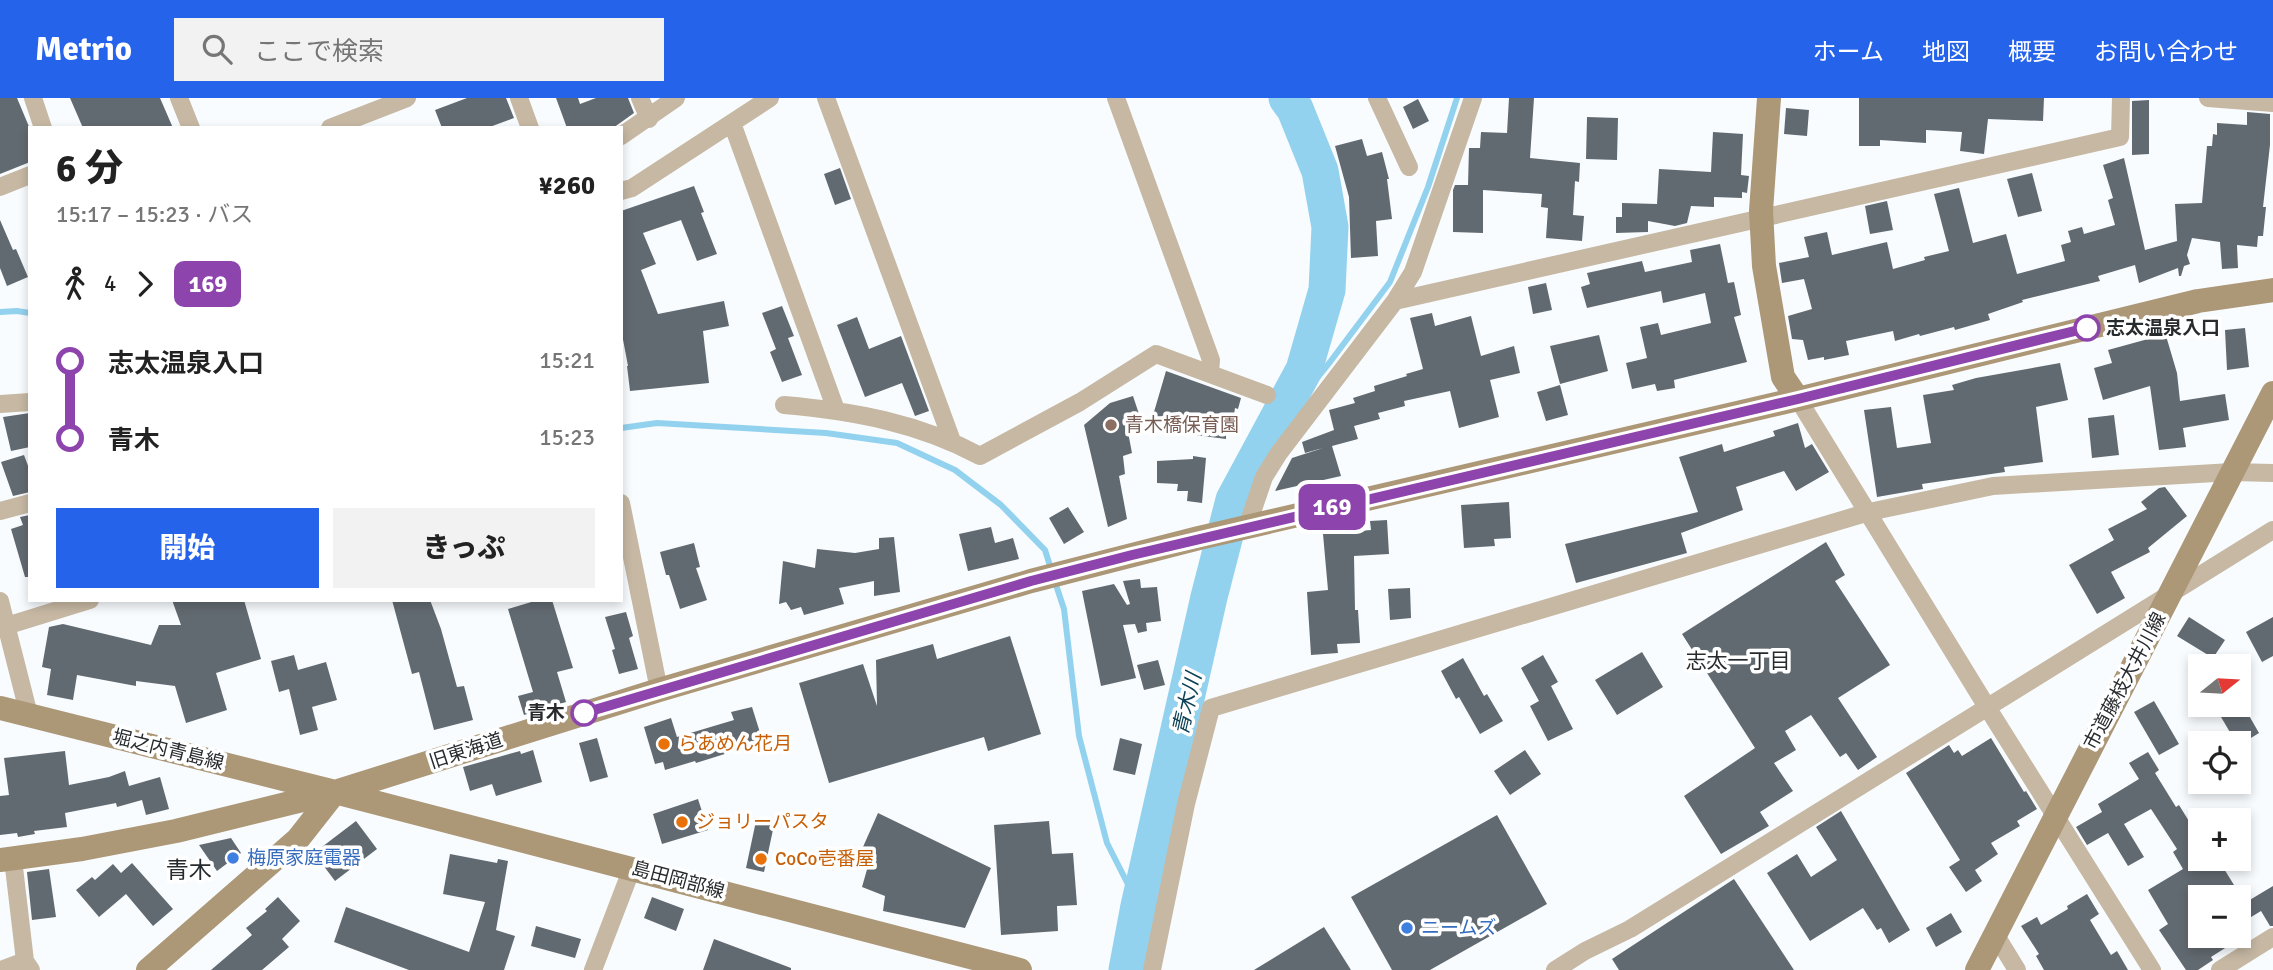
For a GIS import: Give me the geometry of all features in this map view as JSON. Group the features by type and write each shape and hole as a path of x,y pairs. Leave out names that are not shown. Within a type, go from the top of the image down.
{"street":[{"path":"33,98 42,126"},
{"path":"179,98 190,126"},
{"path":"519,98 529,126"},
{"path":"640,98 649,119"},
{"path":"623,135 676,98"},
{"path":"623,190 632,188 770,98"},
{"path":"826,98 952,441"},
{"path":"1116,98 1211,360 1210,373"},
{"path":"1377,98 1409,167"},
{"path":"1247,527 1264,477 1279,453 1395,301 1413,272 1473,98"},
{"path":"1769,98 1762,217 1764,266 1783,377 2152,970"},
{"path":"1395,301 2120,137 2121,98"},
{"path":"2208,98 2273,103"},
{"path":"335,126 398,100"},
{"path":"732,123 836,410"},
{"path":"0,187 28,176"},
{"name":"旧東海道","path":"7,859 82,849 176,831 335,792 659,690 1031,581 1199,538 1798,399 2198,301 2273,290"},
{"path":"784,405 836,410 894,422 952,441 980,456 1080,401 1156,354 1267,395"},
{"name":"市道藤枝大井川線","path":"1977,970 2273,393"},
{"path":"0,404 28,402"},
{"path":"1152,970 1186,804 1211,708 1868,512 1993,486 2232,472 2273,473"},
{"path":"0,511 28,504"},
{"path":"623,513 659,690"},
{"path":"1555,970 1585,951 1630,929 2273,530"},
{"path":"0,601 29,715"},
{"path":"6,626 84,602"},
{"name":"堀之内青島線","path":"0,708 335,792"},
{"path":"148,970 298,839 335,792"},
{"name":"島田岡部線","path":"335,792 1020,970"},
{"path":"1,970 28,965 7,859"},
{"path":"593,970 632,868"},
{"path":"1995,934 2017,970"},
{"path":"2220,970 2273,937"}],"building":[{"path":"0,98 17,98 29,126 28,163 0,174"},
{"path":"70,98 160,98 172,126 82,126"},
{"path":"467,98 506,98 514,118 492,126 441,126 435,110"},
{"path":"556,98 578,98 580,104 596,98 628,98 634,113 616,126 566,126"},
{"path":"1509,98 1534,98 1530,158 1580,163 1579,182 1575,181 1573,215 1584,216 1582,241 1546,238 1548,208 1541,207 1542,194 1483,190 1483,233 1453,232 1453,190 1455,185 1468,185 1469,148 1480,148 1481,132 1507,133"},
{"path":"1859,98 2044,98 2043,121 1988,119 1984,154 1960,151 1962,132 1926,130 1926,143 1880,140 1880,146 1859,146"},
{"path":"1418,99 1429,121 1413,129 1403,107"},
{"path":"2149,100 2149,154 2132,155 2132,101"},
{"path":"1786,108 1809,110 1807,136 1784,134"},
{"path":"2247,112 2270,114 2270,145 2263,207 2266,207 2263,236 2258,236 2257,247 2237,245 2238,268 2222,269 2220,242 2192,238 2187,255 2190,264 2184,266 2181,276 2178,268 2139,283 2135,265 2098,276 2100,281 2022,300 2023,302 1988,314 1990,320 1955,330 1954,327 1895,341 1893,331 1846,341 1849,355 1824,360 1824,357 1808,360 1803,340 1792,339 1788,316 1812,309 1804,279 1782,283 1779,263 1809,257 1804,237 1827,232 1832,255 1887,242 1893,269 1925,260 1924,257 1949,251 1934,194 1959,188 1973,243 2006,234 2017,274 2065,261 2061,245 2071,242 2068,231 2082,227 2084,234 2115,225 2108,200 2113,198 2103,165 2124,158 2145,250 2177,241 2175,204 2202,203 2207,146 2212,146 2213,134 2217,135 2217,123 2247,125"},
{"path":"1587,117 1618,118 1617,160 1586,159"},
{"path":"1713,132 1743,134 1741,175 1749,176 1747,193 1742,192 1742,198 1714,197 1714,207 1691,206 1687,223 1675,226 1648,221 1648,232 1616,233 1616,217 1622,217 1622,203 1657,204 1659,169 1711,172"},
{"path":"1362,139 1367,156 1382,152 1389,179 1392,219 1376,221 1378,256 1351,258 1349,197 1335,146"},
{"path":"840,168 851,199 835,205 824,174"},
{"path":"2032,173 2042,211 2018,217 2007,179"},
{"path":"694,186 717,254 697,261 681,220 643,233 656,264 641,270 658,314 724,301 729,326 703,331 709,383 630,391 623,340 623,210"},
{"path":"1887,201 1893,230 1870,234 1865,206"},
{"path":"0,220 28,277 7,286 0,268"},
{"path":"1720,244 1728,283 1734,282 1741,315 1734,317 1747,362 1674,380 1675,388 1657,391 1655,384 1632,389 1626,363 1647,358 1640,327 1658,323 1661,335 1711,323 1705,293 1663,303 1661,291 1587,308 1581,287 1590,284 1587,273 1642,261 1645,272 1692,262 1690,250"},
{"path":"1546,283 1552,310 1533,314 1528,287"},
{"path":"782,306 794,336 788,338 802,375 782,382 770,352 776,349 762,313"},
{"path":"1432,313 1435,326 1471,316 1481,356 1514,346 1520,373 1490,380 1499,417 1459,428 1450,391 1404,401 1405,406 1378,413 1380,419 1354,426 1358,439 1332,446 1341,476 1275,491 1292,458 1323,448 1305,453 1302,442 1334,430 1329,410 1355,403 1353,398 1375,391 1374,386 1423,369 1410,318"},
{"path":"857,317 869,349 901,336 929,411 915,416 902,383 865,397 837,325"},
{"path":"2245,328 2249,367 2227,370 2225,330"},
{"path":"2164,329 2177,373 2180,401 2225,394 2229,420 2183,428 2186,447 2159,450 2150,386 2103,400 2094,368 2112,363 2108,350 2148,339 2147,334"},
{"path":"1599,335 1608,371 1560,384 1550,346"},
{"path":"2060,363 2068,400 2036,407 2043,462 2004,467 2005,472 1922,484 1923,489 1877,497 1864,410 1891,407 1897,448 1931,443 1923,395 1954,390 1952,385 1976,378"},
{"path":"1166,371 1241,398 1238,409 1235,408 1232,428 1226,426 1226,439 1149,429"},
{"path":"1560,385 1568,415 1546,421 1537,392"},
{"path":"1133,396 1144,429 1127,427 1132,453 1123,456 1125,474 1119,476 1127,519 1108,527 1084,425 1110,403"},
{"path":"28,413 28,447 11,451 3,417"},
{"path":"2114,415 2119,455 2092,458 2088,418"},
{"path":"1798,423 1805,448 1812,444 1829,472 1796,491 1784,471 1736,487 1743,510 1681,533 1687,553 1576,583 1565,544 1698,512 1679,457 1722,444 1724,452 1775,436 1773,431"},
{"path":"24,455 28,466 28,492 13,496 1,462"},
{"path":"1193,456 1206,458 1202,503 1187,501 1188,491 1177,491 1178,484 1157,483 1157,461 1193,459"},
{"path":"2165,487 2187,516 2148,548 2150,552 2111,572 2125,598 2097,614 2069,565 2114,540 2108,529 2147,509 2141,502 2159,488"},
{"path":"1509,502 1511,538 1494,539 1495,546 1464,548 1461,505"},
{"path":"1068,507 1084,532 1064,544 1049,518"},
{"path":"28,515 28,577 25,577 11,529 23,525 20,517"},
{"path":"1387,520 1389,554 1354,556 1355,610 1358,610 1360,643 1337,644 1338,653 1311,655 1307,592 1328,590 1323,534 1371,530 1370,521"},
{"path":"991,527 995,543 1013,538 1019,559 968,571 959,534"},
{"path":"894,537 900,592 874,596 874,581 839,588 844,604 804,615 801,607 791,610 786,602 779,604 783,561 815,568 817,549 855,553 879,549 879,538"},
{"path":"1826,542 1845,575 1835,581 1890,665 1838,698 1877,757 1858,770 1846,753 1840,757 1811,715 1785,731 1796,750 1774,763 1793,791 1760,812 1769,826 1721,854 1684,796 1755,748 1682,634"},
{"path":"694,543 700,567 696,568 707,600 680,609 660,552"},
{"path":"1140,579 1141,588 1157,587 1161,621 1146,623 1147,631 1138,633 1135,624 1123,625 1136,678 1101,686 1082,591 1114,584 1127,605 1130,604 1123,581"},
{"path":"1410,588 1411,618 1390,620 1388,589"},
{"path":"173,602 245,602 261,659 216,673 227,710 186,723 175,686 136,681 136,686 77,675 73,700 47,695 51,669 42,667 49,627 63,624 151,645 159,625 181,625"},
{"path":"393,602 431,602 457,687 464,686 473,720 434,730 419,672 412,674"},
{"path":"531,602 553,602 573,668 557,672 566,702 524,715 518,696 533,692 508,609"},
{"path":"626,612 633,636 629,638 638,669 619,674 605,617"},
{"path":"2189,617 2225,640 2216,654 2206,654 2177,636"},
{"path":"2273,617 2273,656 2262,662 2246,632"},
{"path":"1010,636 1041,734 988,751 984,737 829,783 799,683 863,664 877,706 876,660 933,644 937,659"},
{"path":"1642,652 1663,687 1617,715 1595,680"},
{"path":"294,655 298,670 326,662 337,700 312,707 318,730 300,735 289,689 279,692 271,661"},
{"path":"1543,655 1558,682 1551,686 1573,729 1548,741 1530,706 1539,701 1521,668"},
{"path":"1463,658 1484,696 1487,694 1503,721 1480,734 1441,671"},
{"path":"1158,660 1165,685 1144,690 1137,665"},
{"path":"2154,701 2179,744 2159,755 2134,712"},
{"path":"752,707 762,739 696,763 695,761 665,770 663,762 655,764 644,727 671,718 677,737 734,720 731,712"},
{"path":"2250,717 2259,733 2251,738 2251,731 2229,731 2222,718"},
{"path":"597,738 608,777 590,782 579,743"},
{"path":"1120,738 1142,744 1135,775 1113,770"},
{"path":"1991,738 2037,809 2017,821 2020,826 1991,843 1998,854 1975,870 1982,881 1966,892 1949,867 1960,860 1906,773 1949,745 1954,753 1958,750 1962,756"},
{"path":"533,750 542,782 496,796 492,784 470,791 463,767"},
{"path":"1525,750 1541,774 1510,795 1494,771"},
{"path":"65,751 69,785 125,771 129,786 160,777 169,809 146,815 142,800 117,807 116,803 65,813 67,827 34,831 35,834 18,837 17,833 0,835 0,796 9,795 4,758"},
{"path":"2148,752 2159,770 2155,773 2176,807 2179,805 2188,820 2188,871 2225,871 2234,885 2188,885 2188,948 2225,948 2198,970 2186,970 2159,930 2168,924 2148,890 2183,869 2173,852 2177,849 2151,809 2124,824 2144,857 2128,866 2108,833 2087,845 2076,827 2102,812 2098,804 2139,779 2129,763"},
{"path":"698,799 708,830 662,844 653,814"},
{"path":"1841,811 1910,930 1889,943 1881,928 1877,930 1863,908 1810,941 1767,873 1797,854 1811,877 1837,860 1816,827"},
{"path":"878,813 991,868 965,928 883,911 885,896 862,887 868,866 859,856"},
{"path":"1497,815 1547,904 1430,970 1392,970 1351,897"},
{"path":"356,821 377,849 335,881 314,853"},
{"path":"756,821 774,825 764,872 746,868"},
{"path":"1049,821 1052,854 1073,853 1077,905 1057,906 1058,931 1001,935 994,825"},
{"path":"231,838 241,853 217,871 199,845"},
{"path":"450,854 497,863 498,859 508,861 496,930 515,936 504,970 409,970 334,942 346,907 469,952 485,902 443,894"},
{"path":"132,863 173,909 153,926 126,894 99,917 76,890 92,877 95,880 113,864 121,873"},
{"path":"49,869 56,917 32,920 27,872"},
{"path":"1734,879 1794,970 1619,970 1612,959"},
{"path":"2273,886 2273,926 2270,926 2261,911 2251,917 2251,899"},
{"path":"2087,894 2099,914 2090,920 2111,955 2117,951 2128,970 2044,970 2036,956 2039,954 2021,926 2037,917 2041,925"},
{"path":"278,897 300,921 282,939 289,947 262,970 211,970 252,935 246,928 267,911 265,909"},
{"path":"652,897 684,909 676,931 644,918"},
{"path":"1951,913 1962,932 1936,947 1926,928"},
{"path":"536,926 581,939 575,958 531,946"},
{"path":"1324,927 1351,970 1254,970"},
{"path":"714,939 791,968 791,970 703,970"}],"waterway":[{"name":"青木川","path":"1127,970 1209,597 1234,500 1304,370 1327,290 1330,227 1320,171 1295,109 1287,98"},
{"path":"1263,445 1390,282 1428,187 1457,98"},
{"path":"0,312 28,313"},
{"path":"623,428 657,423 826,433 897,443 955,470 1001,505 1045,550 1051,569"},
{"path":"1055,582 1064,609 1079,736 1107,843 1139,906"}],"bus line":[{"name":"169","path":"584,713 1031,581 1132,555 1798,399 2087,328"}],"place":[{"name":"志太温泉入口","path":"2087,328"},
{"name":"青木橋保育園","path":"1111,425"},
{"name":"青木","path":"584,713"},
{"name":"らあめん花月","path":"664,744"},
{"name":"ジョリーパスタ","path":"682,822"},
{"name":"梅原家庭電器","path":"233,858"},
{"name":"CoCo壱番屋","path":"761,859"},
{"name":"ニームズ","path":"1407,928"}],"district":[{"name":"志太一丁目","path":"1738,661"},
{"name":"青木","path":"189,870"}]}
